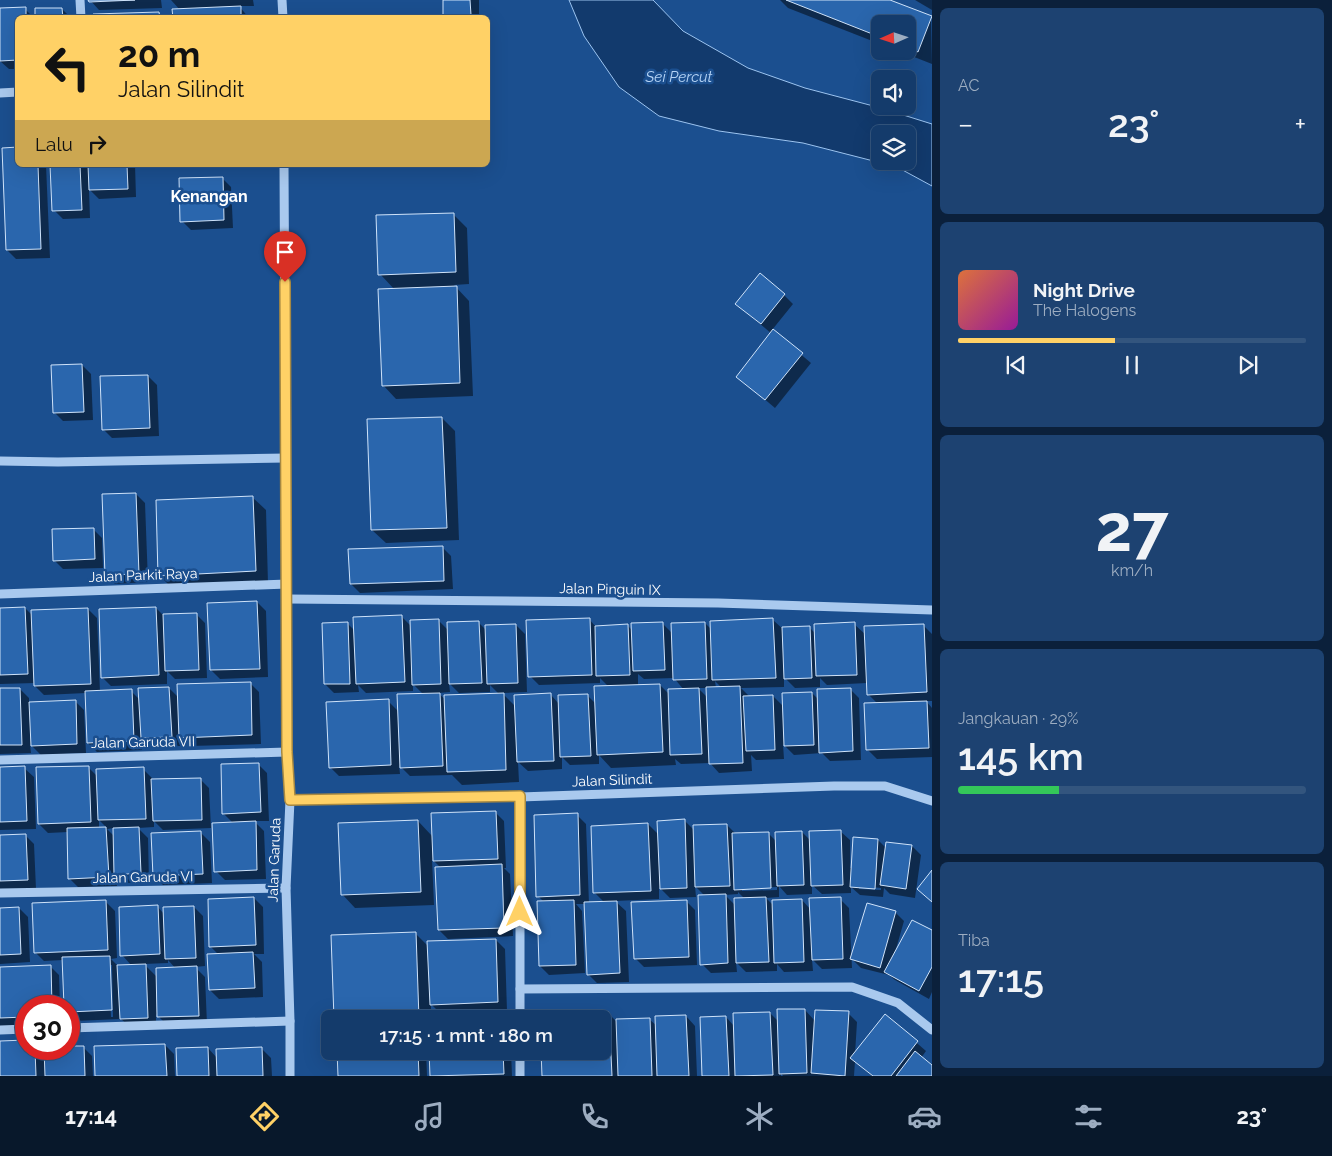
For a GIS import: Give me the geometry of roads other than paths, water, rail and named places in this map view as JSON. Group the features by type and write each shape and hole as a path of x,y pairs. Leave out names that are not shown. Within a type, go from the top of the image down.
{"street":[{"path":"80,0 81,15"},
{"path":"282,0 282,15"},
{"path":"0,93 15,92"},
{"name":"Jalan Garuda","path":"284,167 288,599 287,752 290,800 286,888 290,1076"},
{"path":"0,461 58,462 286,458"},
{"name":"Jalan Parkit Raya","path":"0,594 287,584"},
{"name":"Jalan Pinguin IX","path":"288,599 718,604 932,610"},
{"name":"Jalan Garuda VII","path":"0,760 287,752"},
{"name":"Jalan Silindit","path":"290,800 885,786 932,801"},
{"path":"520,796 520,1010"},
{"name":"Jalan Garuda VI","path":"0,893 286,888"},
{"path":"520,989 852,987 898,1003 932,1030"},
{"path":"80,1028 290,1021"},
{"path":"0,1030 15,1029"},
{"path":"520,1060 520,1076"}],"water":[{"name":"Sei Percut","path":"569,0 653,0 683,31 748,68 805,88 871,105 871,115 903,115 932,124 932,186 903,170 916,170 916,125 871,125 871,160 803,143 719,131 659,116 619,87 584,36"}],"district":[{"name":"Kenangan","path":"209,196"}]}
